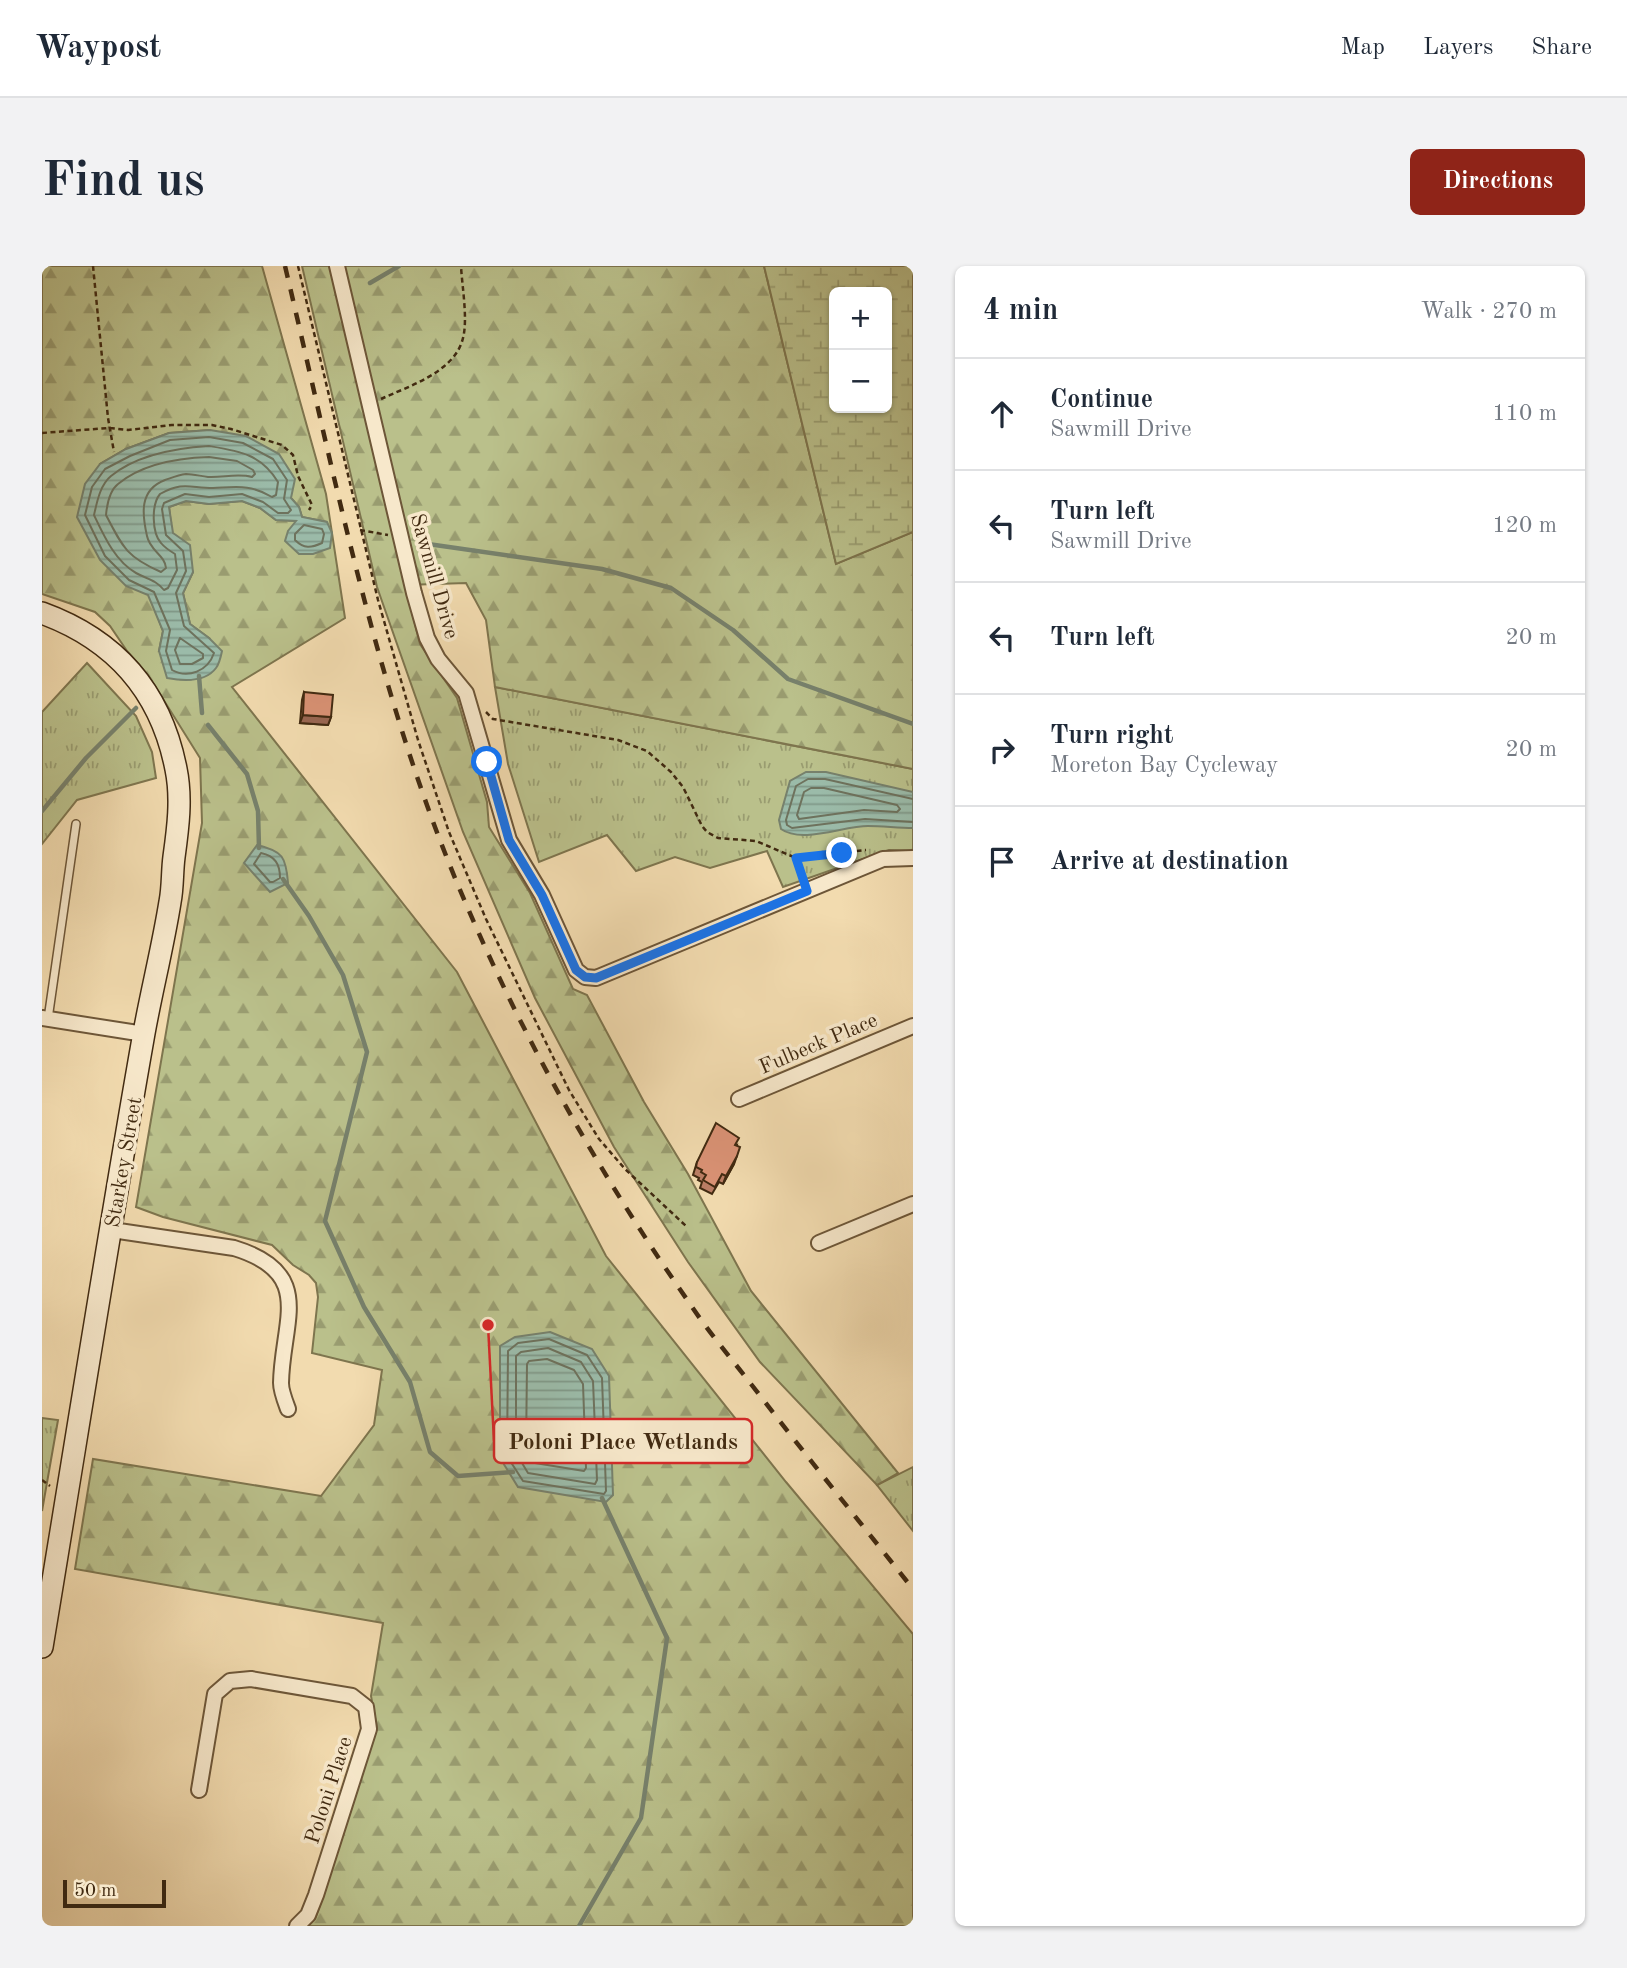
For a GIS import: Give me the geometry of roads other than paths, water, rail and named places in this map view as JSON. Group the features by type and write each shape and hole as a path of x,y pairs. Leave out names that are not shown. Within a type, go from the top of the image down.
{"street":[{"name":"Sawmill Drive","path":"337,266 427,638 438,659 466,693 509,840 542,895 576,970 585,977 596,978 883,859 913,858"},
{"name":"Starkey Street","path":"42,613 95,639 125,664 140,683 164,723 177,770 180,798 170,901 144,1034 42,1647"},
{"path":"45,1019 144,1034"},
{"name":"Fulbeck Place","path":"739,1099 913,1026"},
{"path":"819,1243 913,1204"},
{"path":"112,1230 234,1248 254,1254 274,1266 287,1286 290,1312 281,1385 288,1409"},
{"name":"Poloni Place","path":"200,1790 215,1694 230,1681 251,1679 352,1696 366,1707 369,1729 316,1895 308,1915 297,1926"}],"lane":[{"path":"45,1019 76,824"}],"water":[{"path":"210,430 246,436 279,454 295,479 291,498 299,507 302,517 327,522 332,533 330,548 313,554 299,554 285,541 288,531 296,521 276,520 260,508 242,501 209,504 186,501 169,507 173,533 190,545 193,572 183,593 190,624 222,651 217,666 206,676 193,680 173,679 167,678 159,651 163,631 148,595 126,586 100,560 77,517 85,484 100,464 126,449 169,433"},
{"path":"806,772 826,772 913,792 913,828 868,826 811,835 790,833 781,829 779,820 790,781"},
{"path":"257,845 282,856 288,883 270,892 244,863"},
{"path":"550,1332 592,1349 609,1376 613,1495 606,1502 518,1487 500,1458 500,1346 515,1337"}],"waterway":[{"path":"370,283 399,266"},
{"path":"428,544 602,569 671,588 733,630 788,679 913,724"},
{"path":"199,676 202,713"},
{"path":"42,811 86,758 136,708"},
{"path":"208,725 247,774 258,811 259,848"},
{"path":"283,879 309,916 343,975 367,1052 325,1221 364,1307 410,1382 430,1452 458,1476 513,1472"},
{"path":"579,1926 641,1818 667,1638 602,1498"}],"railway":[{"path":"285,266 341,509 384,670 435,827 489,956 567,1108 656,1254 711,1333 913,1589"}],"place":[{"name":"Poloni Place Wetlands","path":"488,1325"}]}
